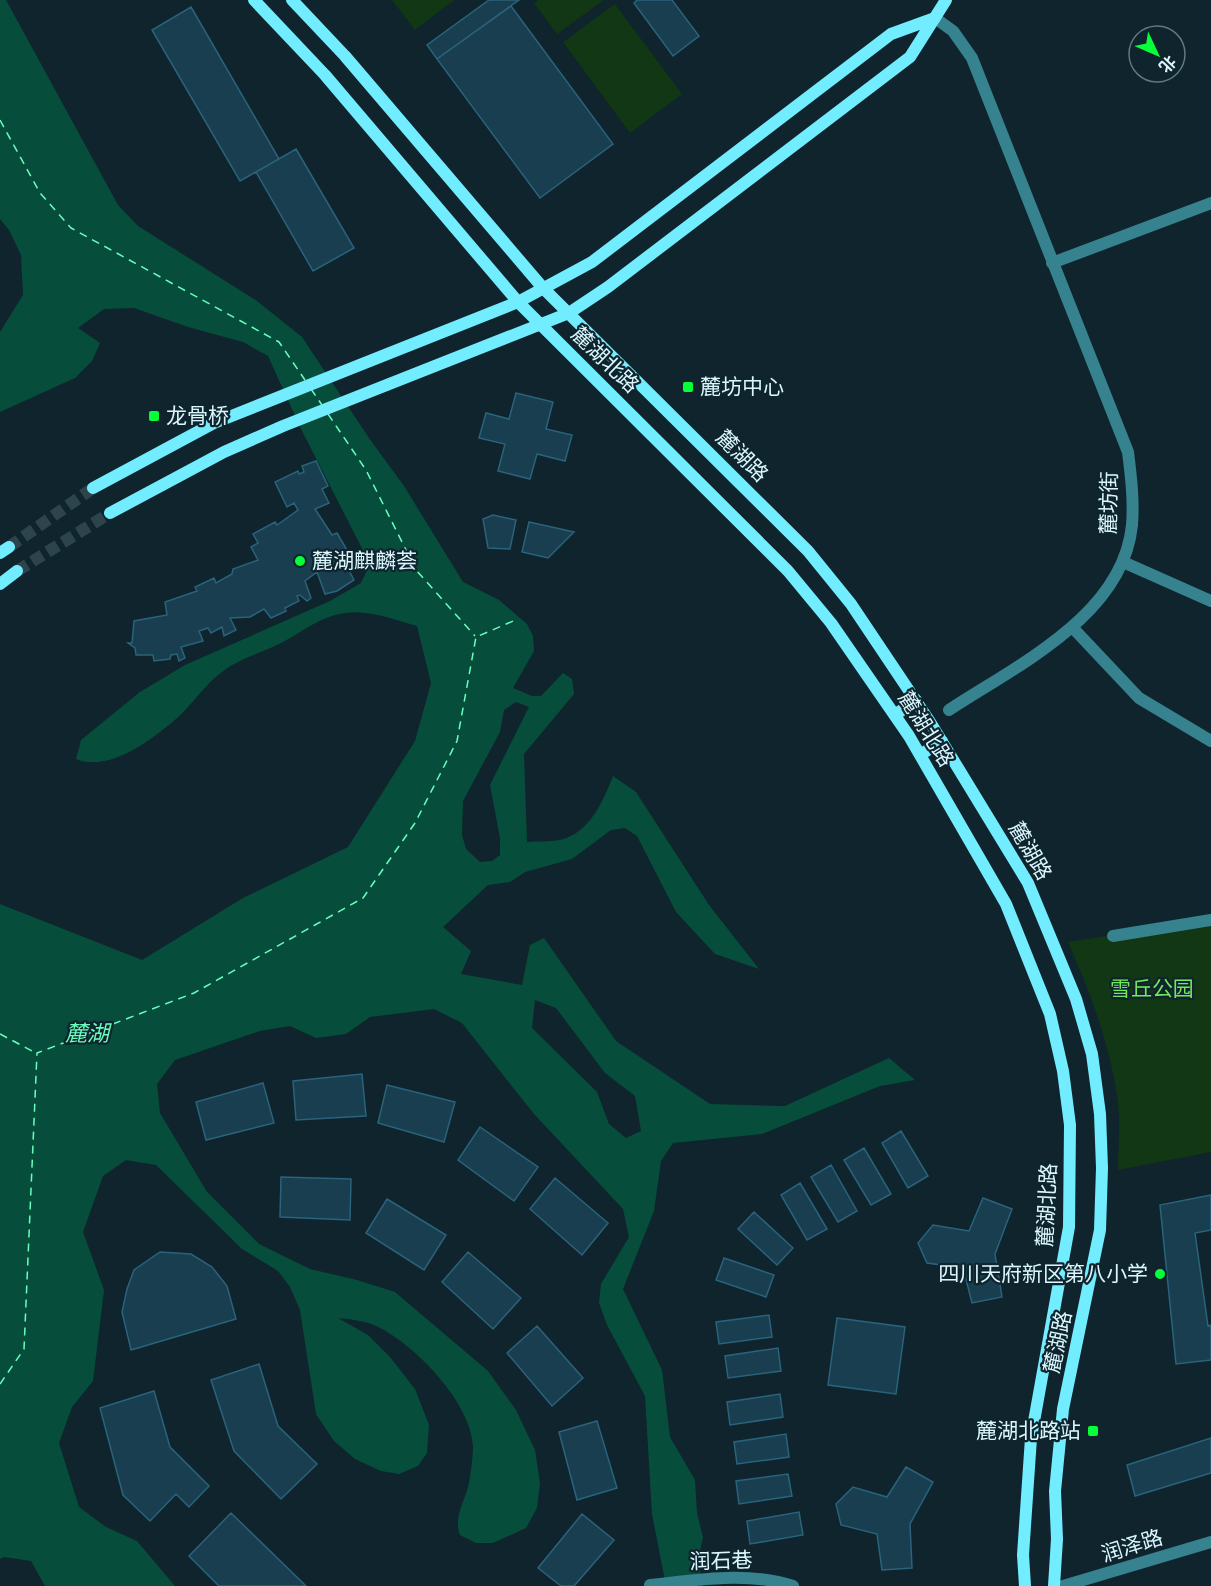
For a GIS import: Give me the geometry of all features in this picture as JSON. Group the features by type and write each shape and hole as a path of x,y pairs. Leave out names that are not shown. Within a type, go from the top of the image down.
{"street":[{"name":"麓湖北路","path":"254,0 325,75 518,302 788,571 831,623 895,715 1006,904 1050,1014 1063,1071 1070,1125 1069,1227 1031,1438 1023,1555 1025,1586"},
{"name":"麓湖路","path":"292,0 345,56 543,288 808,551 851,604 916,700 1028,883 1076,999 1092,1054 1100,1114 1102,1168 1100,1230 1064,1409 1055,1491 1057,1539 1054,1586"},
{"path":"110,513 224,452 283,426 359,394 541,326 569,313 608,287 910,57 946,0"},
{"path":"93,488 214,423 348,367 518,302 592,262 891,34 935,18"},
{"name":"麓坊街","path":"935,18 953,31 972,58 1128,452 1133,493 1132,527 1123,562 1112,586 1096,605 1072,627 949,710"},
{"path":"1052,263 1211,203"},
{"path":"1123,562 1211,601"},
{"path":"0,584 17,571"},
{"path":"1072,627 1139,698 1211,741"},
{"path":"895,715 916,700"},
{"path":"920,755 942,741"},
{"path":"1113,936 1211,920"},
{"name":"润泽路","path":"1064,1586 1211,1542"},
{"name":"润石巷","path":"650,1585 742,1578 774,1579 794,1586"}],"green space":[{"path":"392,0 454,0 415,30"},
{"path":"538,0 604,0 557,34 534,3"},
{"path":"615,4 682,94 630,133 563,42"},
{"name":"雪丘公园","path":"1211,920 1211,1152 1118,1170 1119,1114 1114,1076 1098,1017 1068,942"}],"water":[{"name":"麓湖","path":"0,0 6,0 118,205 138,226 257,301 302,337 404,486 463,582 499,600 527,624 533,636 534,651 513,688 532,696 541,696 563,673 572,679 574,694 524,754 527,842 560,840 580,831 600,805 613,776 636,792 709,905 759,969 715,954 676,912 637,836 625,828 611,830 572,859 525,872 510,882 488,885 443,927 471,951 461,974 522,985 530,945 544,938 616,1041 710,1104 785,1106 889,1058 915,1080 880,1086 762,1134 673,1143 661,1161 654,1211 623,1289 662,1370 670,1437 695,1480 697,1513 703,1537 698,1560 703,1586 666,1586 652,1514 645,1396 607,1325 599,1303 601,1284 629,1237 623,1209 534,1114 462,1023 434,1009 370,1017 346,1034 316,1038 290,1026 260,1031 175,1060 157,1084 160,1113 207,1192 259,1244 310,1269 395,1292 488,1371 516,1410 535,1450 540,1483 537,1508 526,1528 493,1543 476,1543 460,1535 459,1515 469,1483 473,1446 470,1429 462,1411 437,1375 406,1345 374,1325 338,1318 368,1335 390,1357 415,1389 429,1425 427,1453 418,1466 399,1474 381,1471 355,1459 334,1441 316,1414 300,1310 290,1287 278,1271 242,1249 156,1165 126,1160 103,1176 83,1232 104,1290 93,1381 72,1407 59,1443 79,1507 106,1527 137,1541 175,1586 45,1586 31,1561 4,1557 0,1559 0,904 142,960 243,898 348,847 415,741 431,683 417,626 363,612 337,615 229,667 210,682 177,718 130,752 102,761 89,762 76,759 81,740 140,692 185,665 330,601 361,583 370,564 302,431 268,356 243,342 188,327 134,308 104,309 78,328 100,343 92,361 75,378 0,412 0,332 23,295 21,255 9,230 0,219","holes":["516,702 529,707 490,785 500,838 500,855 492,861 480,862 466,849 462,835 463,801 500,732 504,710","535,1000 556,1008 605,1073 635,1096 641,1131 626,1138 609,1124 597,1092 532,1028"]}],"building":[{"path":"489,0 519,0 437,59 427,45"},
{"path":"637,0 672,0 699,36 673,56 634,3"},
{"path":"511,6 613,144 540,198 437,59"},
{"path":"191,7 279,159 240,181 152,30"},
{"path":"296,149 354,248 313,271 256,172"},
{"path":"516,393 553,402 546,429 572,435 565,461 537,454 530,479 498,471 505,444 479,438 486,413 509,419"},
{"name":"麓湖麒麟荟","path":"316,461 328,486 322,489 329,503 315,509 332,535 337,533 351,557 345,563 354,580 337,591 325,594 317,572 305,581 311,598 307,601 300,595 297,596 299,601 285,608 286,611 271,618 264,609 250,617 230,618 236,630 224,636 222,627 211,633 208,628 199,631 203,641 181,647 185,658 179,661 177,654 171,655 170,659 154,661 153,655 136,655 135,648 128,643 132,643 134,621 167,615 165,602 197,591 195,587 214,578 216,583 232,574 233,569 258,560 251,547 258,543 253,534 275,522 277,525 298,510 294,503 287,507 275,482 298,471 299,474 304,472 302,466"},
{"path":"493,515 516,520 510,549 488,548 483,519"},
{"path":"529,522 574,532 548,558 522,552"},
{"path":"362,1074 366,1116 296,1120 293,1081"},
{"path":"263,1083 274,1123 206,1140 196,1102"},
{"path":"387,1085 455,1102 444,1142 378,1123"},
{"path":"480,1127 538,1167 514,1201 458,1160"},
{"path":"901,1131 928,1176 908,1188 882,1143"},
{"path":"864,1148 891,1194 871,1205 844,1160"},
{"path":"831,1165 857,1211 838,1222 811,1177"},
{"path":"281,1177 351,1179 350,1220 280,1217"},
{"path":"555,1178 608,1223 582,1255 530,1209"},
{"path":"800,1183 827,1229 807,1240 781,1195"},
{"path":"1211,1195 1211,1230 1195,1233 1208,1326 1211,1325 1211,1360 1176,1364 1160,1205"},
{"path":"983,1198 1012,1209 995,1254 1002,1297 972,1303 963,1268 927,1263 918,1243 933,1225 969,1231"},
{"path":"387,1199 446,1235 424,1270 366,1233"},
{"path":"754,1212 793,1248 777,1265 738,1229"},
{"path":"160,1252 191,1254 212,1267 227,1286 236,1319 131,1350 122,1312 127,1289 134,1270"},
{"path":"468,1252 521,1298 493,1329 442,1282"},
{"path":"724,1258 774,1275 766,1297 716,1280"},
{"path":"769,1315 772,1337 719,1344 716,1322"},
{"path":"837,1318 905,1327 896,1394 828,1385"},
{"path":"537,1326 583,1378 552,1406 507,1353"},
{"path":"778,1348 781,1371 728,1378 725,1356"},
{"path":"259,1364 278,1426 317,1464 281,1499 234,1451 211,1380"},
{"path":"154,1391 170,1447 209,1486 189,1507 176,1494 150,1521 123,1495 100,1408"},
{"path":"780,1394 783,1417 730,1425 727,1402"},
{"path":"597,1421 617,1488 577,1500 559,1432"},
{"path":"786,1434 789,1457 737,1464 734,1442"},
{"path":"1211,1438 1211,1473 1135,1496 1127,1465"},
{"path":"906,1467 933,1482 910,1524 912,1568 882,1570 877,1534 841,1525 836,1504 853,1487 887,1497"},
{"path":"788,1474 792,1496 739,1504 736,1481"},
{"path":"799,1512 803,1535 750,1544 747,1521"},
{"path":"231,1513 306,1586 219,1586 189,1556"},
{"path":"582,1514 614,1540 574,1586 561,1586 538,1568"}],"ferry route":[{"path":"0,120 40,193 71,228 279,342 305,380"},
{"path":"311,389 322,405"},
{"path":"328,414 366,470 416,570 475,636"},
{"path":"0,1384 24,1349 37,1053 194,993 363,898 415,823 457,741 476,637 518,619"},
{"path":"0,1034 36,1053"}],"tunnel":[{"path":"9,547 93,488"},
{"path":"17,571 110,513"}],"place":[{"name":"麓坊中心","path":"688,387"},
{"name":"龙骨桥","path":"154,416"},
{"name":"麓湖麒麟荟","path":"300,561"},
{"name":"四川天府新区第八小学","path":"1160,1274"},
{"name":"麓湖北路站","path":"1093,1431"}]}
